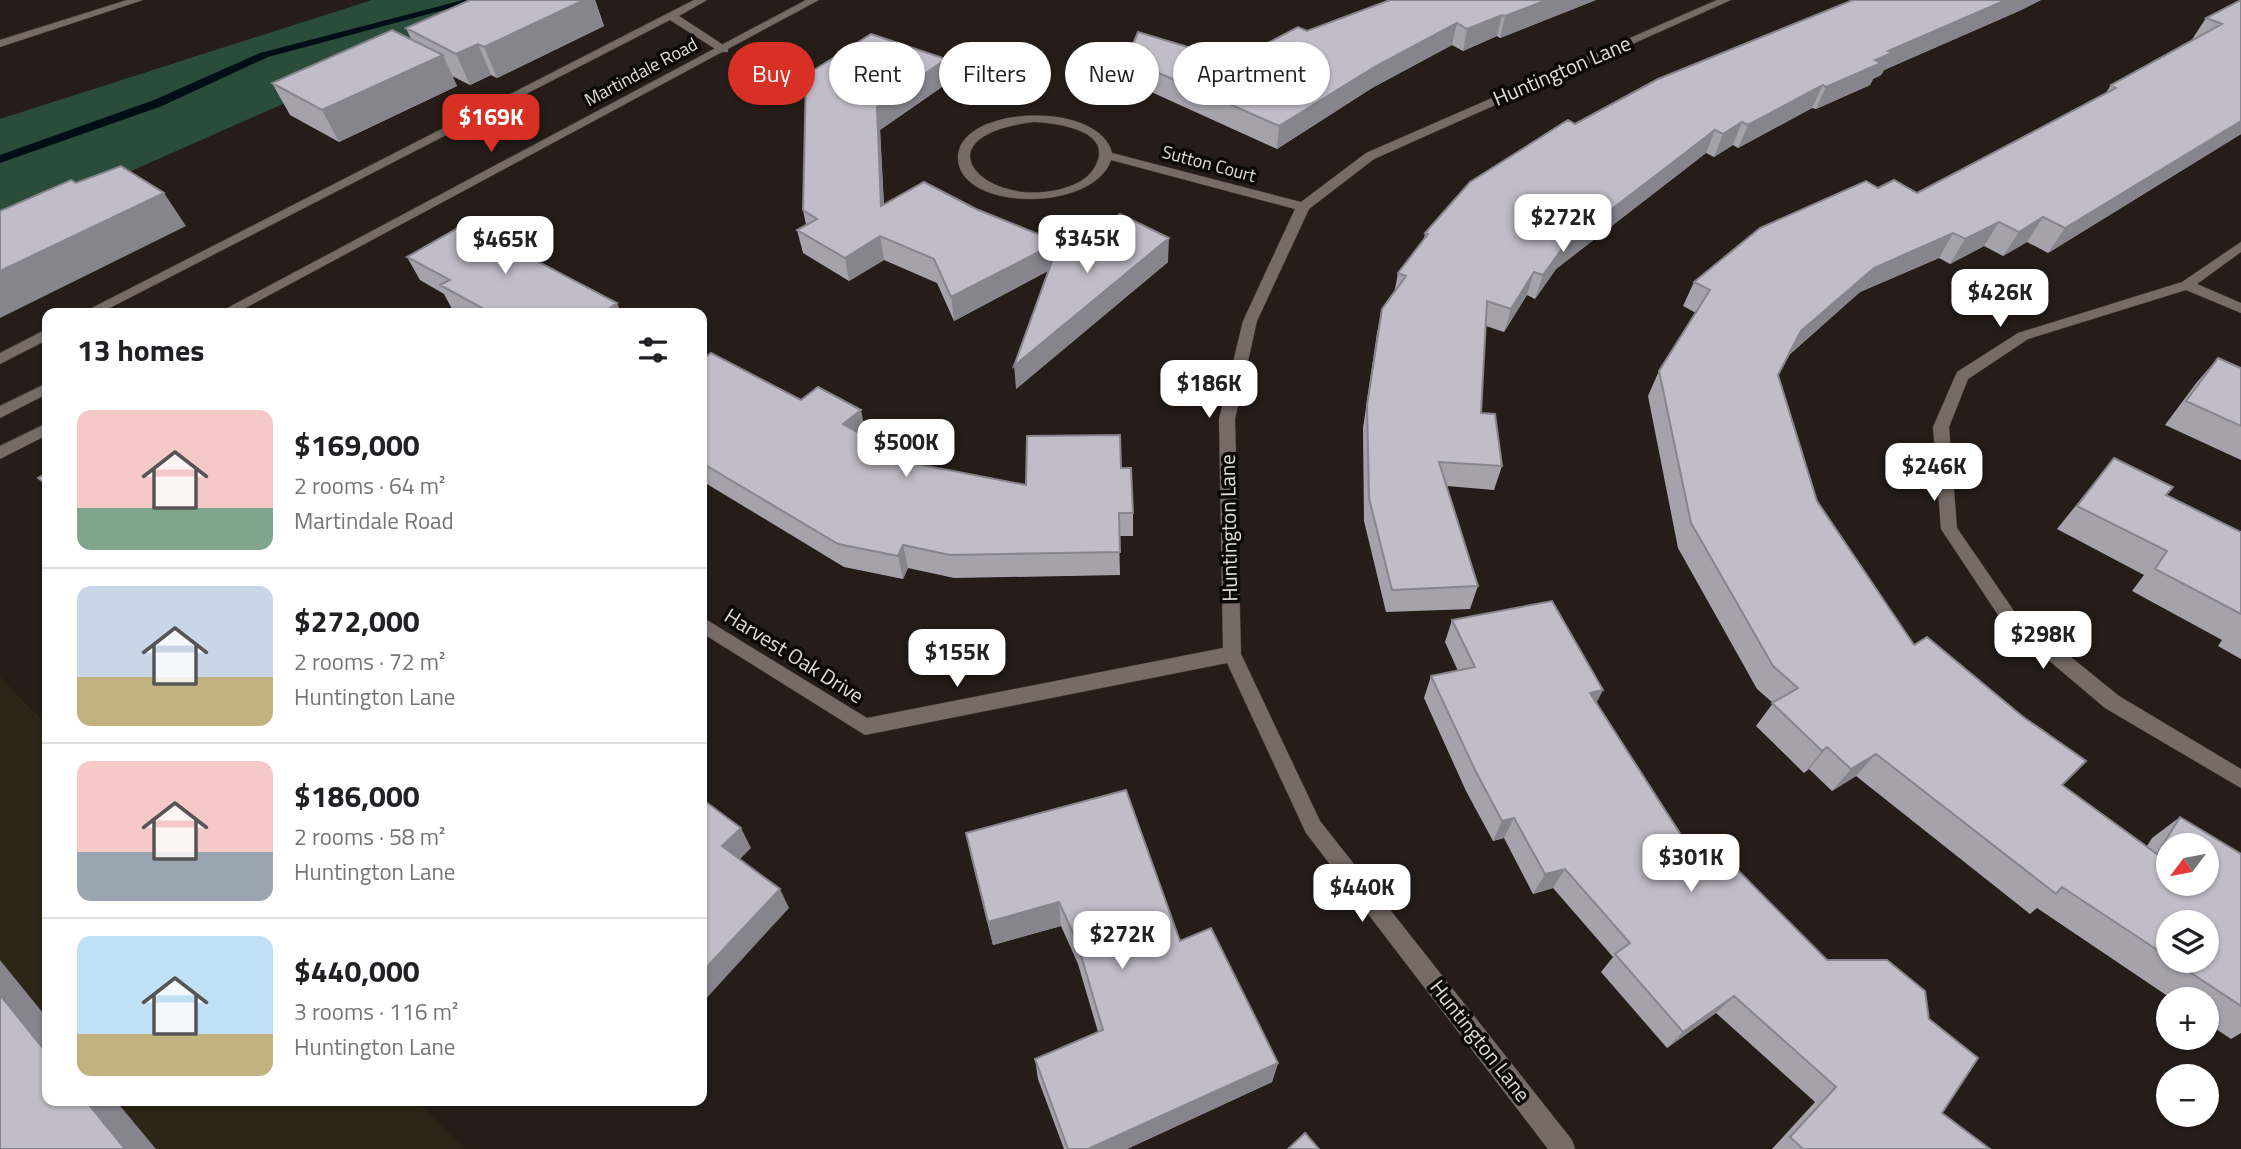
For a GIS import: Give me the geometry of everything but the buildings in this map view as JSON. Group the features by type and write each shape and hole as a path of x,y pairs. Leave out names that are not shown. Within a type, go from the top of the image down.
{"street":[{"path":"0,44 138,0"},
{"path":"99,308 702,0"},
{"name":"Martindale Road","path":"234,308 814,0"},
{"name":"Huntington Lane","path":"1563,1149 1313,827 1231,654 1227,419 1250,321 1303,207 1370,156 1726,0"},
{"path":"671,16 724,50"},
{"path":"1034,118 1056,119 1091,132 1102,142 1106,155 1102,168 1090,180 1071,190 1048,195 1023,196 999,192 980,183 967,172 963,159 967,146 977,135 992,126 1034,118"},
{"name":"Sutton Court","path":"1106,155 1303,207"},
{"path":"2241,246 2187,285 2023,336 1962,376 1941,427 1949,529 2008,617 2112,702 2241,779"},
{"path":"2187,285 2241,308"},
{"path":"0,359 42,337"},
{"path":"0,413 42,391"},
{"path":"0,453 42,431"},
{"name":"Harvest Oak Drive","path":"707,627 865,727 1231,654"}],"shaded area":[{"path":"0,677 42,720 42,1106 422,1106 465,1149 0,1149"}],"green space":[{"path":"372,0 518,0 0,229 0,119"}],"waterway":[{"path":"0,159 158,103 264,55 476,0"}]}
